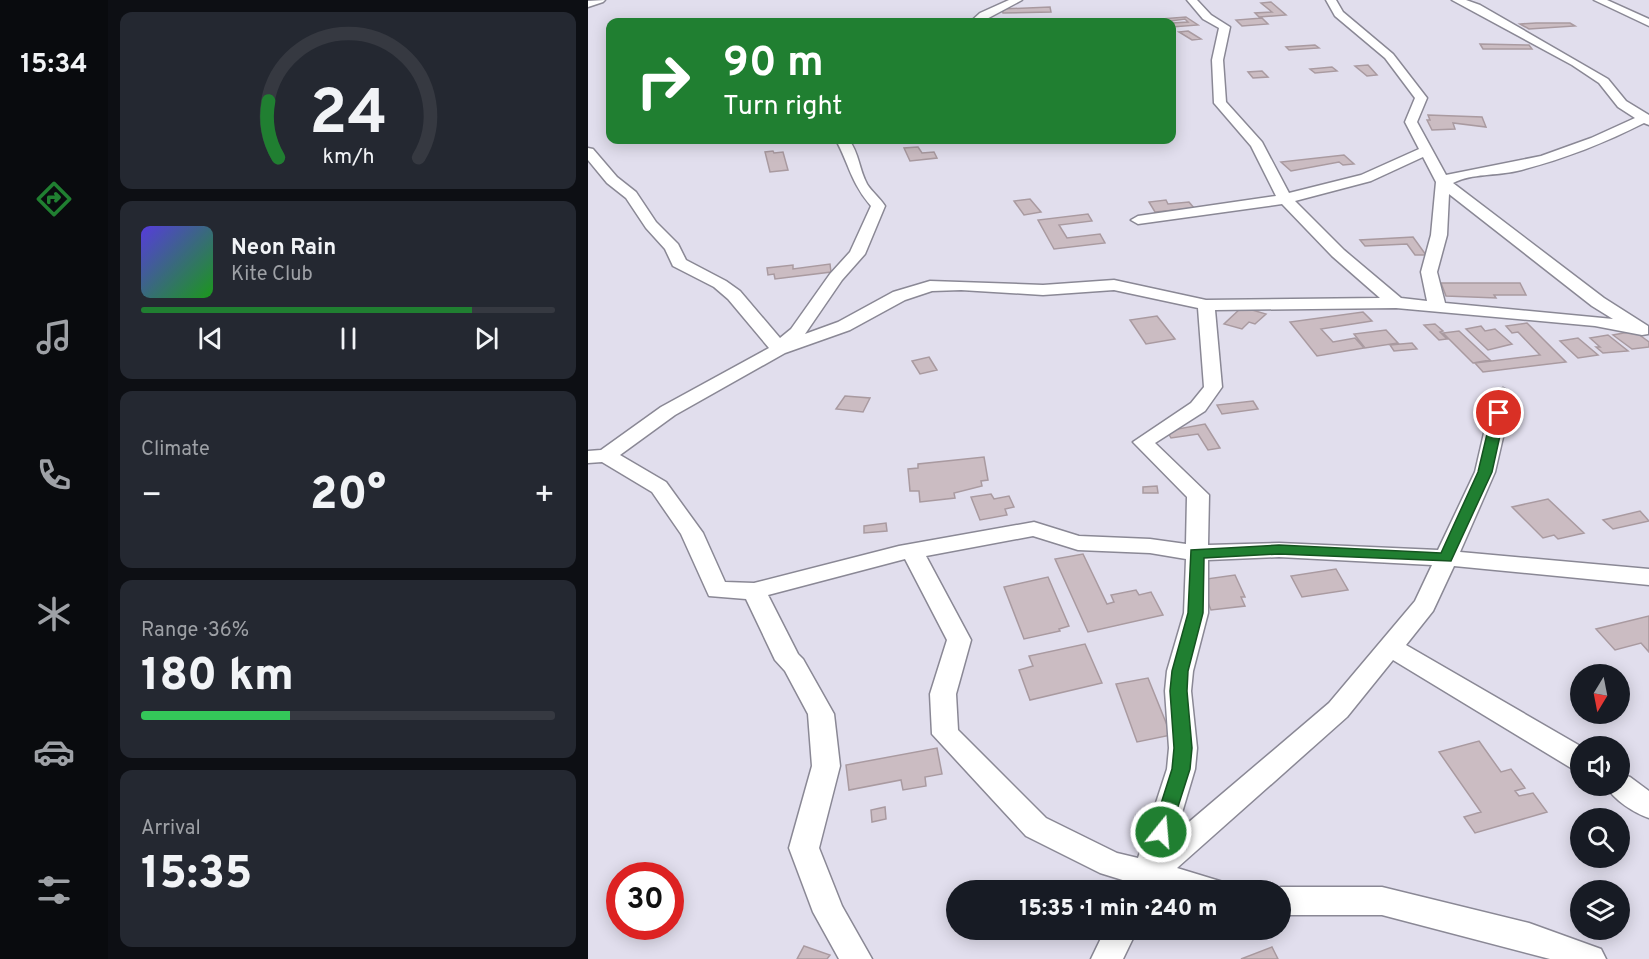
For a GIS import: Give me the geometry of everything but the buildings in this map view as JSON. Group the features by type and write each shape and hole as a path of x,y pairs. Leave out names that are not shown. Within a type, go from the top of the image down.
{"street":[{"path":"588,4 600,0"},
{"path":"980,18 1017,0"},
{"path":"1192,0 1207,17 1225,27 1218,52 1217,69 1223,90 1220,103 1257,145 1285,199 1338,252 1396,303"},
{"path":"1331,0 1339,14 1389,56 1421,98 1411,122 1443,182 1598,302 1645,332"},
{"path":"1457,0 1476,7 1576,63 1604,81 1608,92 1647,120"},
{"path":"1599,0 1649,23"},
{"path":"1443,182 1453,176 1511,168 1591,145 1647,120"},
{"path":"597,456 668,411 725,383 780,349 797,333 830,284 857,254 878,206 863,189 857,178 852,151 846,144"},
{"path":"1138,220 1285,199 1366,178 1426,151"},
{"path":"591,163 631,195 651,225 672,247 679,263 720,284 734,295 780,349"},
{"path":"1438,307 1430,285 1429,272 1439,235 1443,182"},
{"path":"780,349 844,326 899,296 930,286 961,285 1043,290 1114,285 1206,305 1396,303 1595,321 1645,332"},
{"path":"1145,880 1181,769 1183,748 1178,691 1180,671 1196,613 1198,495 1143,442 1198,408 1213,387 1206,305"},
{"path":"1147,880 1338,710 1425,605 1485,472 1503,394"},
{"path":"597,456 659,487 692,533 717,590 754,591 912,551 1034,529 1078,543 1150,546 1197,553 1279,550 1446,558 1649,577"},
{"path":"912,551 959,640 943,694 945,734 1036,827 1139,880"},
{"path":"754,591 788,660 794,665 821,714 826,766 804,848 829,912 856,959"},
{"path":"1390,647 1570,753"},
{"path":"1630,792 1649,806"},
{"path":"1291,901 1382,901 1529,937 1590,959"},
{"path":"1107,959 1116,940"}],"route":[{"path":"1161,832 1181,769 1183,748 1178,691 1180,671 1196,613 1197,553 1279,550 1446,558 1485,472 1499,413"}]}
